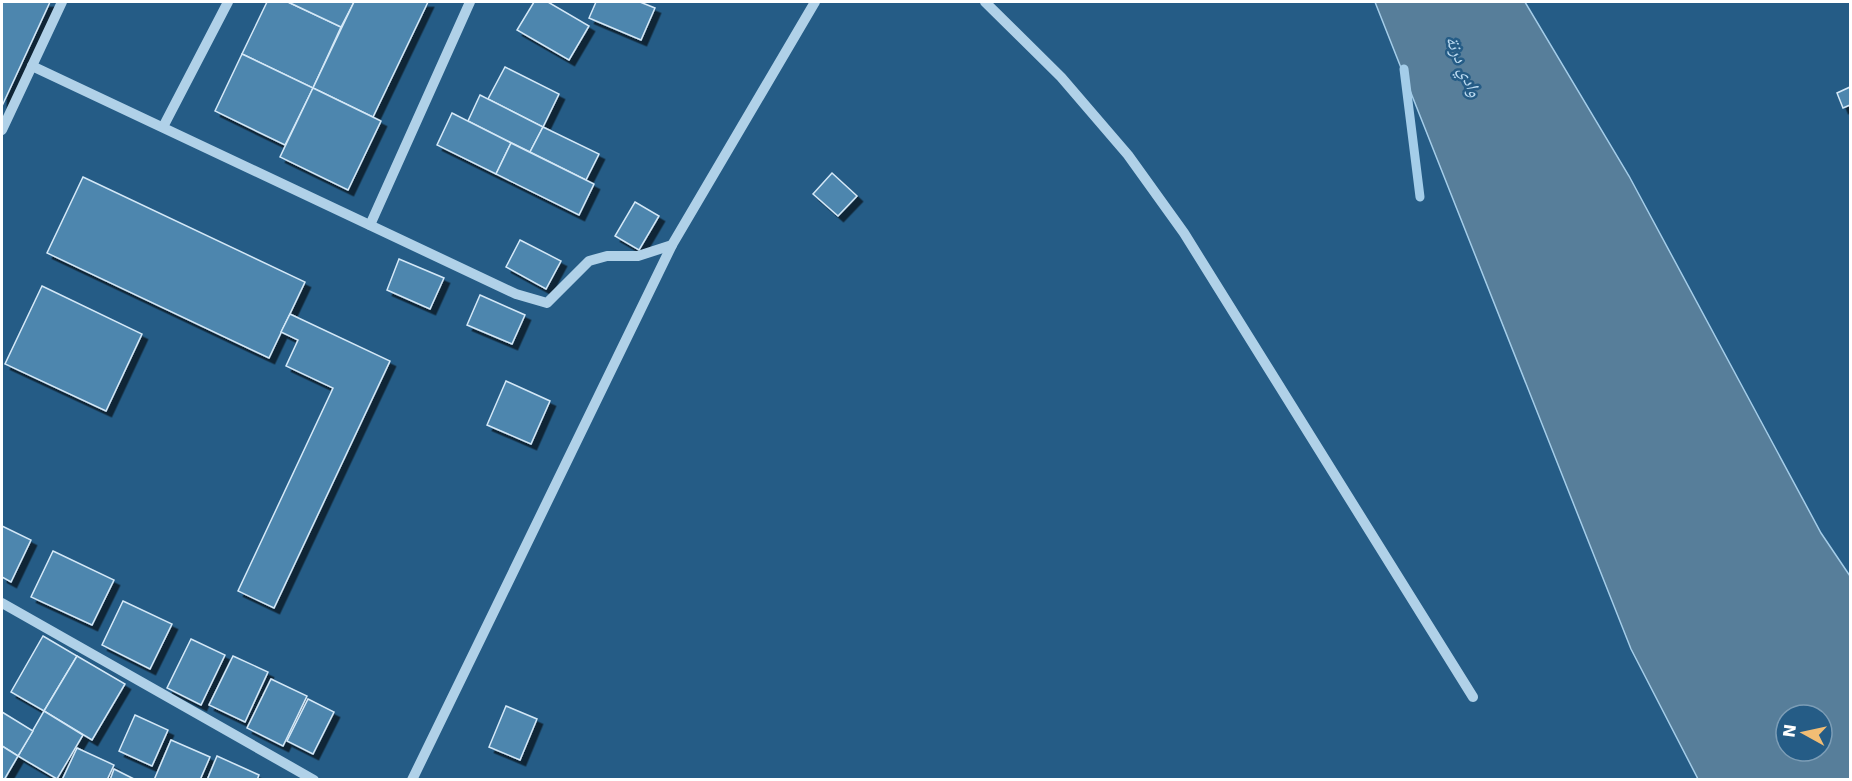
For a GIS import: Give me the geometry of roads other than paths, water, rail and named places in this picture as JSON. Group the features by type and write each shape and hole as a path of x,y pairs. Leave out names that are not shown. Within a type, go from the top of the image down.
{"street":[{"path":"2,130 62,2"},
{"path":"163,128 228,2"},
{"path":"370,225 470,2"},
{"path":"412,780 672,245 815,2"},
{"path":"985,2 1061,77 1128,155 1184,233 1473,697"},
{"path":"32,66 516,294 547,303 590,261 608,256 638,256 672,245"},
{"path":"2,603 314,780"}],"water":[{"name":"وادي درنة","path":"1375,2 1525,2 1629,176 1821,533 1850,576 1850,779 1698,779 1631,649"}],"waterway":[{"path":"1404,69 1420,197"}]}
